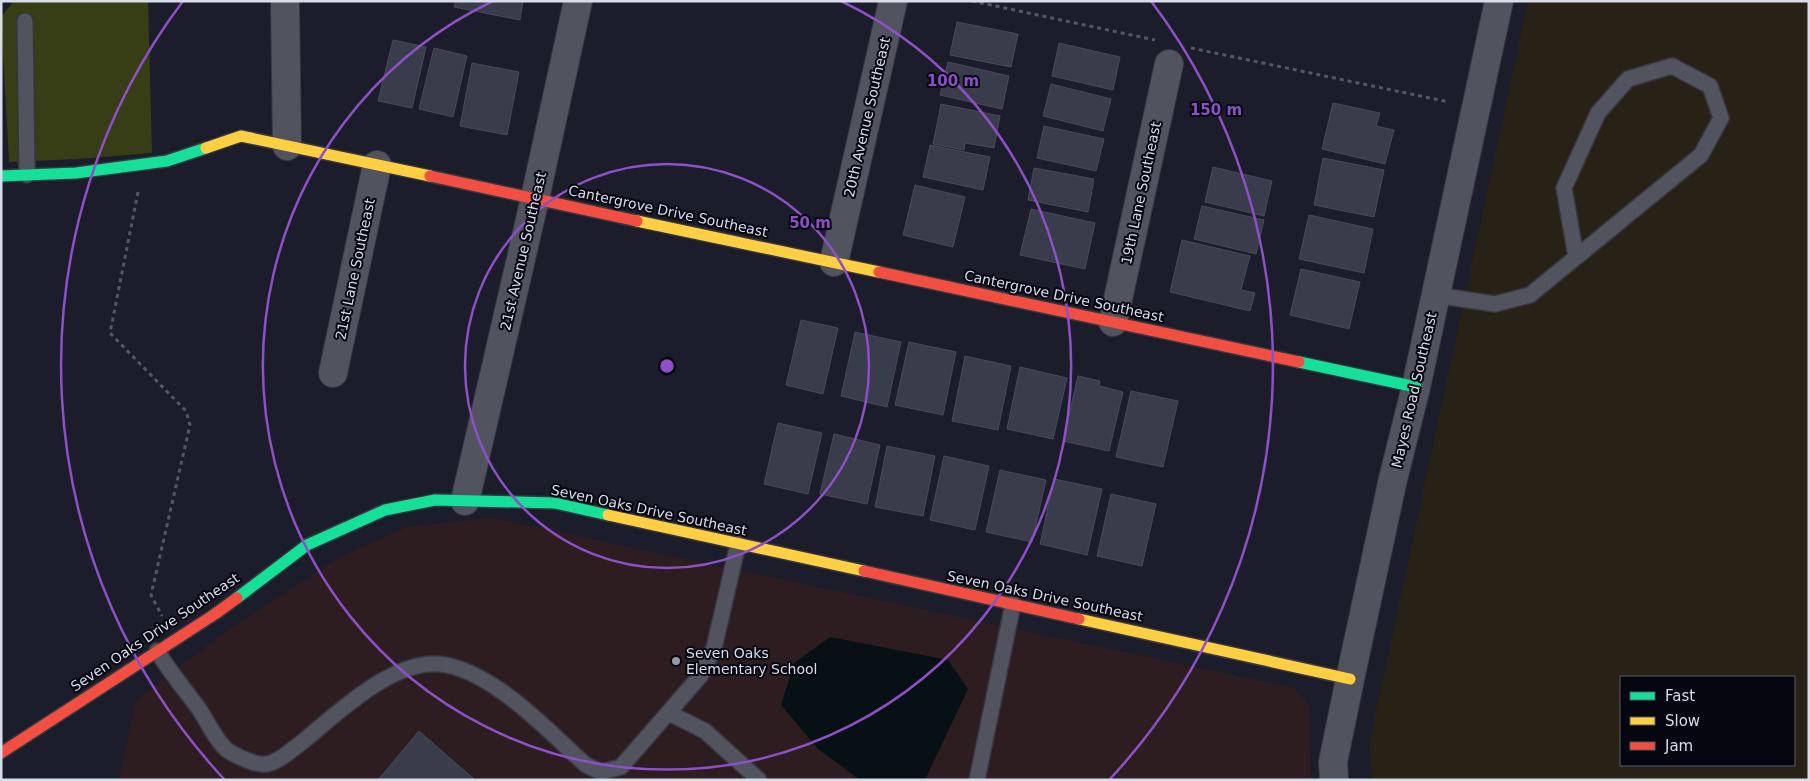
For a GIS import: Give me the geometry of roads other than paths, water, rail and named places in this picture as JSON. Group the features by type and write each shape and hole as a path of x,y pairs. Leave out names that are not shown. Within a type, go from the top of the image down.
{"street":[{"path":"285,1 287,146"},
{"name":"21st Avenue Southeast","path":"465,501 578,1"},
{"name":"20th Avenue Southeast","path":"834,262 893,1"},
{"name":"Mayes Road Southeast","path":"1334,780 1333,762 1350,679 1393,479 1416,387 1499,1"},
{"name":"19th Lane Southeast","path":"1113,322 1170,50"},
{"name":"Cantergrove Drive Southeast","path":"1,176 76,173 167,161 241,136 1416,387"},
{"name":"21st Lane Southeast","path":"332,373 377,165"},
{"name":"Seven Oaks Drive Southeast","path":"1,753 215,614 307,545 385,510 436,500 555,503 1350,679"}],"lane":[{"path":"25,21 27,175"},
{"path":"1435,295 1495,304 1530,295 1701,155 1721,118 1710,86 1672,66 1628,79 1598,113 1564,188 1576,257"},
{"path":"157,651 168,670 227,749 249,761 265,764 282,757 390,675 418,665 445,664 468,671 494,685 586,765 601,772 621,767 701,675 714,648 738,544"},
{"path":"977,780 1013,604"},
{"path":"669,713 705,731 759,780"}],"place":[{"name":"Seven Oaks Elementary School","path":"676,661"}]}
